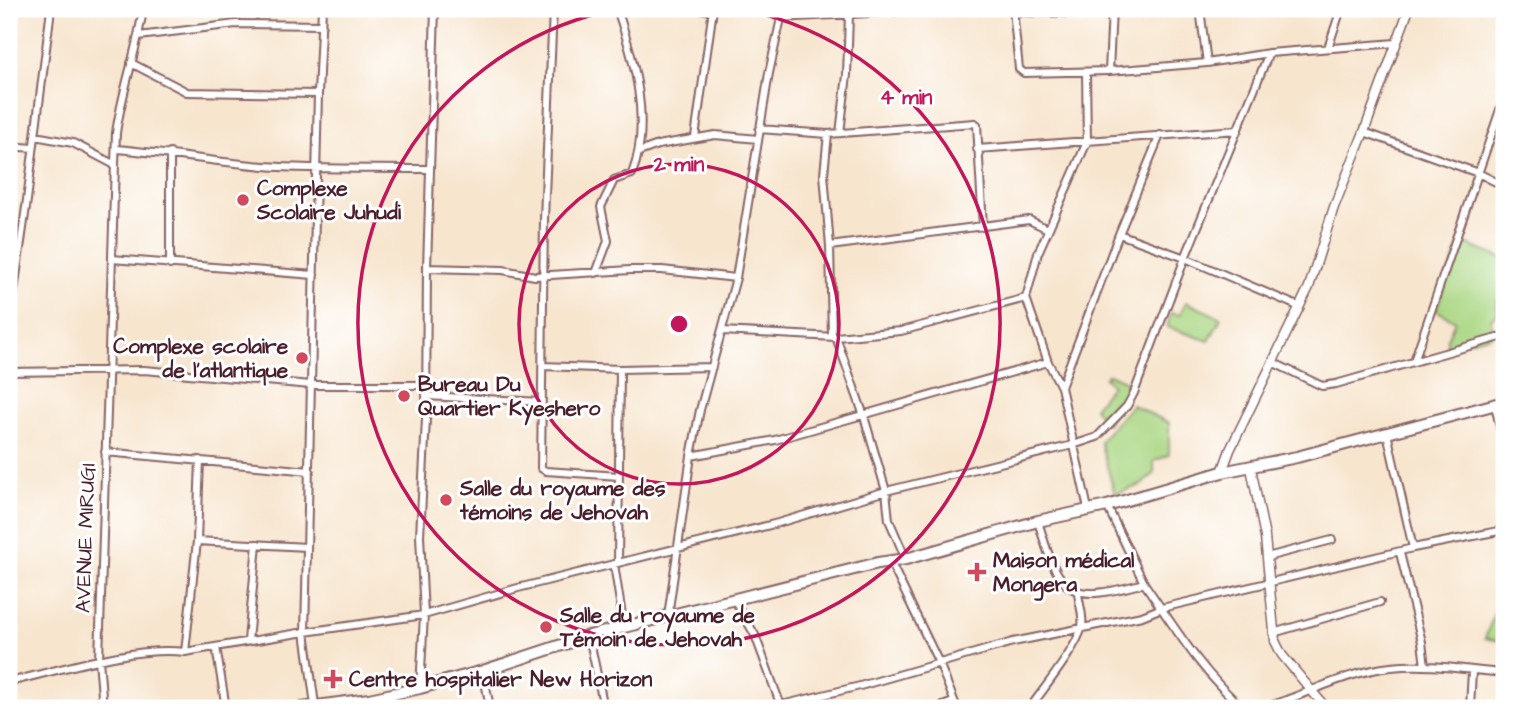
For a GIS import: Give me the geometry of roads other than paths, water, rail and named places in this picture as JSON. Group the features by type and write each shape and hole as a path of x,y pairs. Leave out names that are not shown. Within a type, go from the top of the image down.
{"highway":[{"path":"302,708 314,705 370,704 589,636 906,559 1038,522 1107,506 1222,472 1251,468 1500,403"}],"street":[{"path":"9,326 51,9"},
{"name":"AVENUE MIRUGI","path":"103,708 99,659 115,165 120,108 139,36 143,9"},
{"path":"314,705 305,632 322,9"},
{"path":"420,688 424,615 420,536 435,9"},
{"path":"553,9 543,275 543,470 619,475"},
{"path":"596,273 608,242 601,207 614,180 632,174 639,152 641,120 635,77 627,38 617,9"},
{"path":"695,137 713,10 702,9"},
{"path":"668,616 691,456 700,410 736,278 779,18 783,9"},
{"path":"779,18 940,9"},
{"path":"1200,9 1207,63"},
{"path":"1328,48 1340,9"},
{"path":"1222,472 1314,274 1334,207 1409,9"},
{"path":"1109,71 1112,11 1014,10 1020,71 1109,71 1207,63 1269,53 1396,43"},
{"path":"840,133 847,75 849,15"},
{"path":"139,36 236,24 321,25"},
{"path":"9,682 99,659 172,650 185,652 424,615 1097,437 1127,406 1135,393 1185,258 1269,53"},
{"path":"131,63 187,92 318,94"},
{"path":"1086,72 1087,142 1048,229 1034,265 1026,298 1048,362 1061,387 1088,509"},
{"path":"1414,361 1504,98"},
{"path":"760,129 828,134 975,123 983,227"},
{"path":"977,149 1238,130"},
{"path":"1364,132 1478,173 1504,186"},
{"path":"828,134 824,174 831,246 834,337 863,413 886,491 887,516 906,559"},
{"path":"639,152 695,137 720,135 758,139"},
{"path":"1061,387 1160,135"},
{"path":"34,136 73,143 115,165"},
{"path":"9,146 33,148"},
{"path":"116,149 170,153 220,162 430,169"},
{"path":"170,153 170,265"},
{"path":"831,246 1029,220 1048,229"},
{"path":"1119,234 1185,258 1300,307"},
{"path":"112,259 314,275"},
{"path":"427,268 503,270 535,276 662,270 736,278"},
{"path":"722,331 834,337 917,328 1026,298"},
{"path":"1272,362 1322,386 1504,336"},
{"path":"691,456 775,440 1048,362"},
{"path":"543,366 620,369 712,367"},
{"path":"620,369 616,563 624,628"},
{"path":"9,372 144,370 311,385 426,385"},
{"path":"426,396 541,402"},
{"path":"1500,403 1504,445"},
{"path":"1387,433 1413,548"},
{"path":"105,452 310,471"},
{"path":"185,652 197,541 200,460"},
{"path":"1251,468 1265,537 1273,634 1282,655 1326,708"},
{"path":"1107,506 1144,583 1185,644 1208,674 1243,708"},
{"path":"1038,522 1052,566 1066,586 1078,593 1111,593 1144,583"},
{"path":"769,708 781,707 1013,642 1142,616 1161,608 1413,548 1504,530"},
{"path":"1267,557 1332,540"},
{"path":"197,541 306,547"},
{"path":"248,641 257,544"},
{"path":"1400,552 1422,642 1425,666"},
{"path":"890,561 939,663 955,705 937,708"},
{"path":"1030,708 1062,663 1082,628 1078,593"},
{"path":"734,599 755,635 781,707"},
{"path":"1273,634 1380,602"},
{"path":"589,636 604,708"},
{"path":"216,647 226,708"},
{"path":"1264,708 1312,690 1389,667 1425,666 1504,673"},
{"path":"483,671 490,708"},
{"path":"1470,708 1472,671"}],"place":[{"name":"Complexe Scolaire Juhudi","path":"243,200"},
{"name":"Complexe scolaire de l'atlantique","path":"302,358"},
{"name":"Bureau Du Quartier Kyeshero","path":"404,396"},
{"name":"Salle du royaume des témoins de Jehovah","path":"446,500"},
{"name":"Maison médical Mongera","path":"977,572"},
{"name":"Salle du royaume de Témoin de Jehovah","path":"546,627"},
{"name":"Centre hospitalier New Horizon","path":"333,679"}]}
